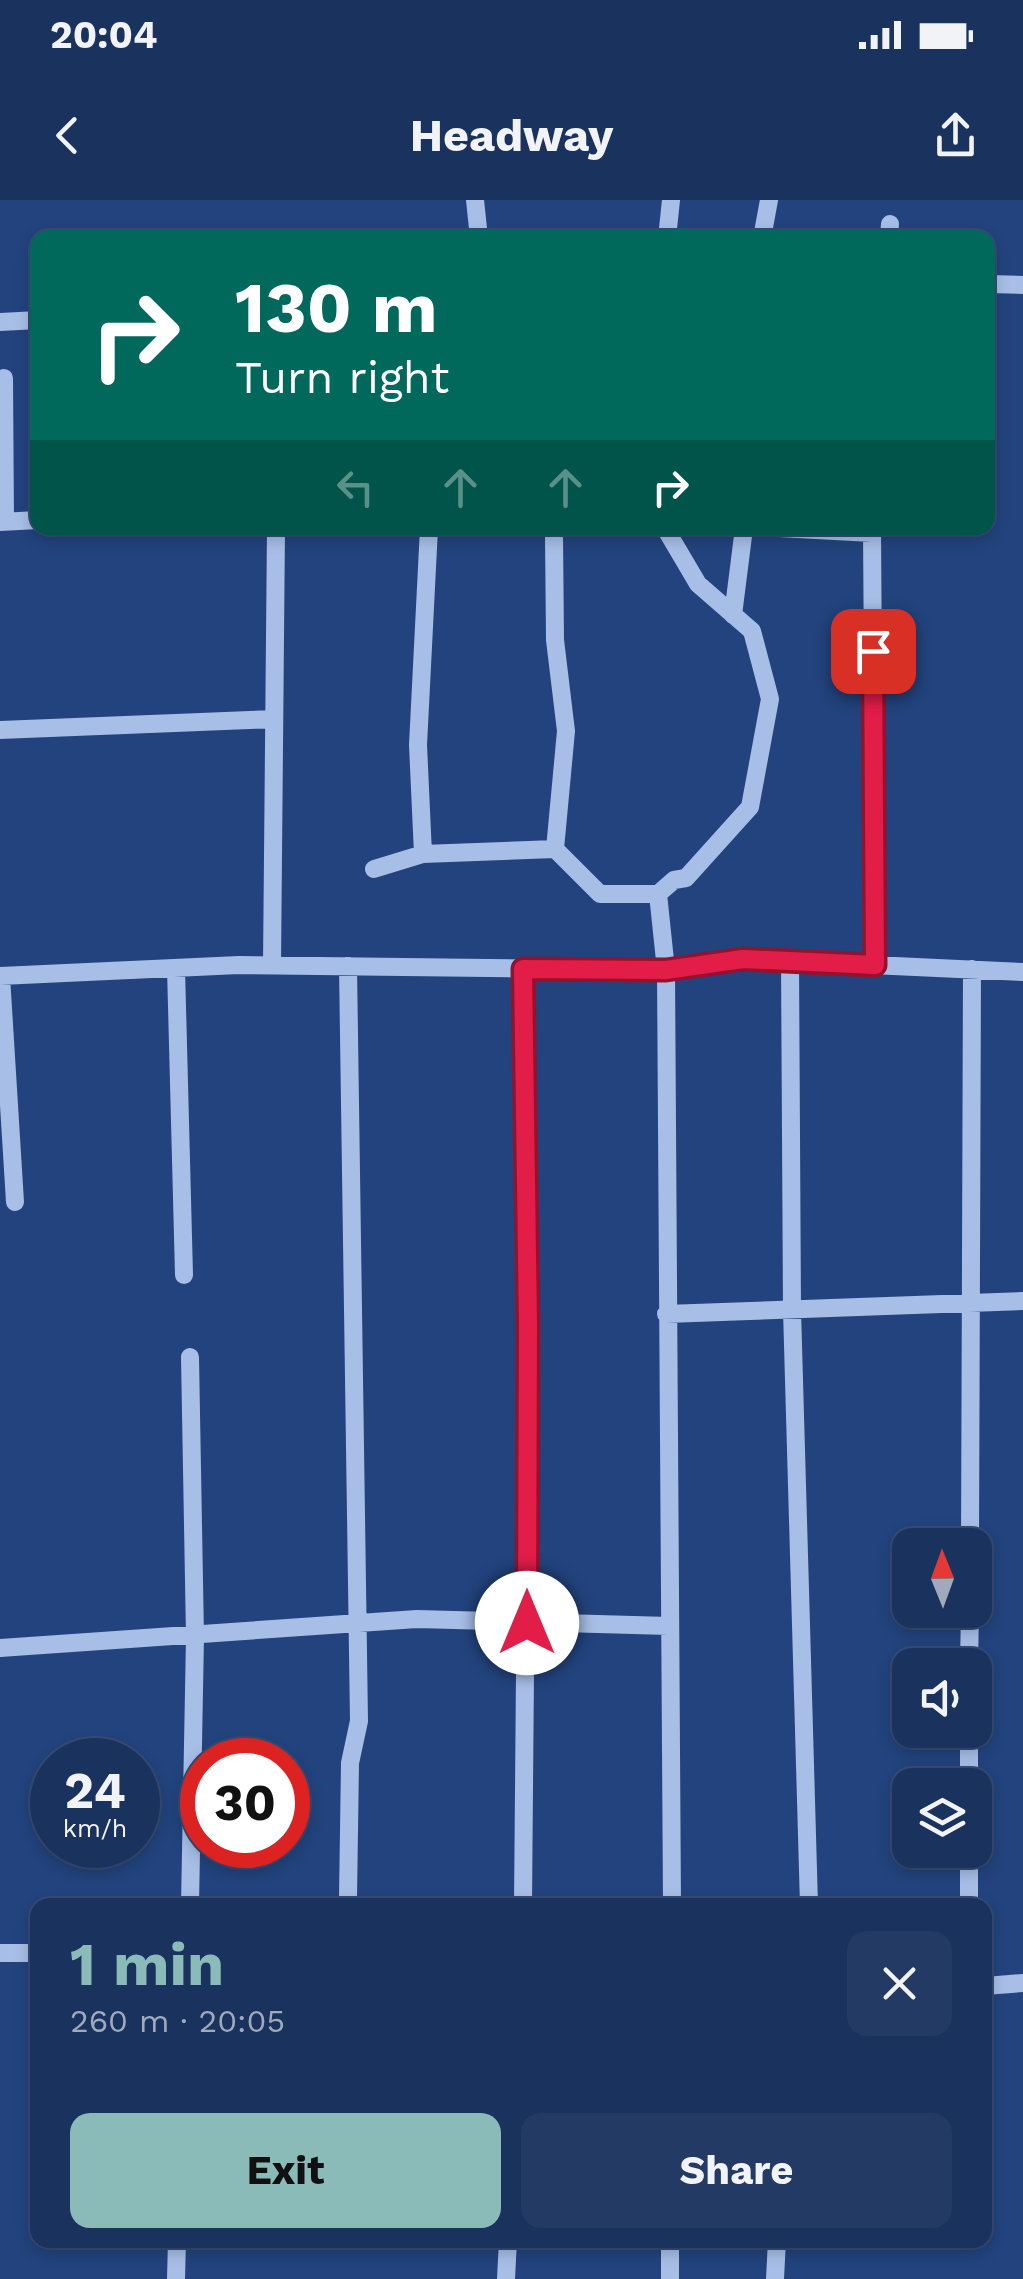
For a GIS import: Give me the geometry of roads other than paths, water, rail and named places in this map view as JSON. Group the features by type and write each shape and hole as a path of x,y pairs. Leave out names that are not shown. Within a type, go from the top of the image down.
{"street":[{"path":"475,200 477,230"},
{"path":"668,230 671,200"},
{"path":"763,230 769,200"},
{"path":"995,284 1023,284"},
{"path":"0,322 30,320"},
{"path":"4,378 2,522 30,520"},
{"path":"272,965 276,535"},
{"path":"422,854 418,745 429,535"},
{"path":"554,535 555,640 566,730 555,849"},
{"path":"374,868 422,854 555,849 600,894 658,894 674,880 686,878 750,807 770,699 752,631 698,584 670,535"},
{"path":"733,615 743,535"},
{"path":"872,535 875,965"},
{"path":"0,730 274,719"},
{"path":"658,894 666,970 672,1898"},
{"path":"15,1202 0,976 272,965 666,970 743,959 1023,972"},
{"path":"790,961 792,1310 810,1898"},
{"path":"348,966 358,1721 350,1763 348,1898"},
{"path":"176,968 184,1276"},
{"path":"523,969 528,1325 523,1898"},
{"path":"970,1528 972,969"},
{"path":"666,1314 1023,1301"},
{"path":"190,1357 195,1637 190,1898"},
{"path":"0,1648 417,1619 669,1626"},
{"path":"969,1868 969,1898"},
{"path":"0,1953 30,1953"},
{"path":"992,1985 1023,1982"},
{"path":"176,2248 176,2279"},
{"path":"506,2279 508,2248"},
{"path":"670,2248 670,2279"},
{"path":"775,2279 777,2248"}]}
